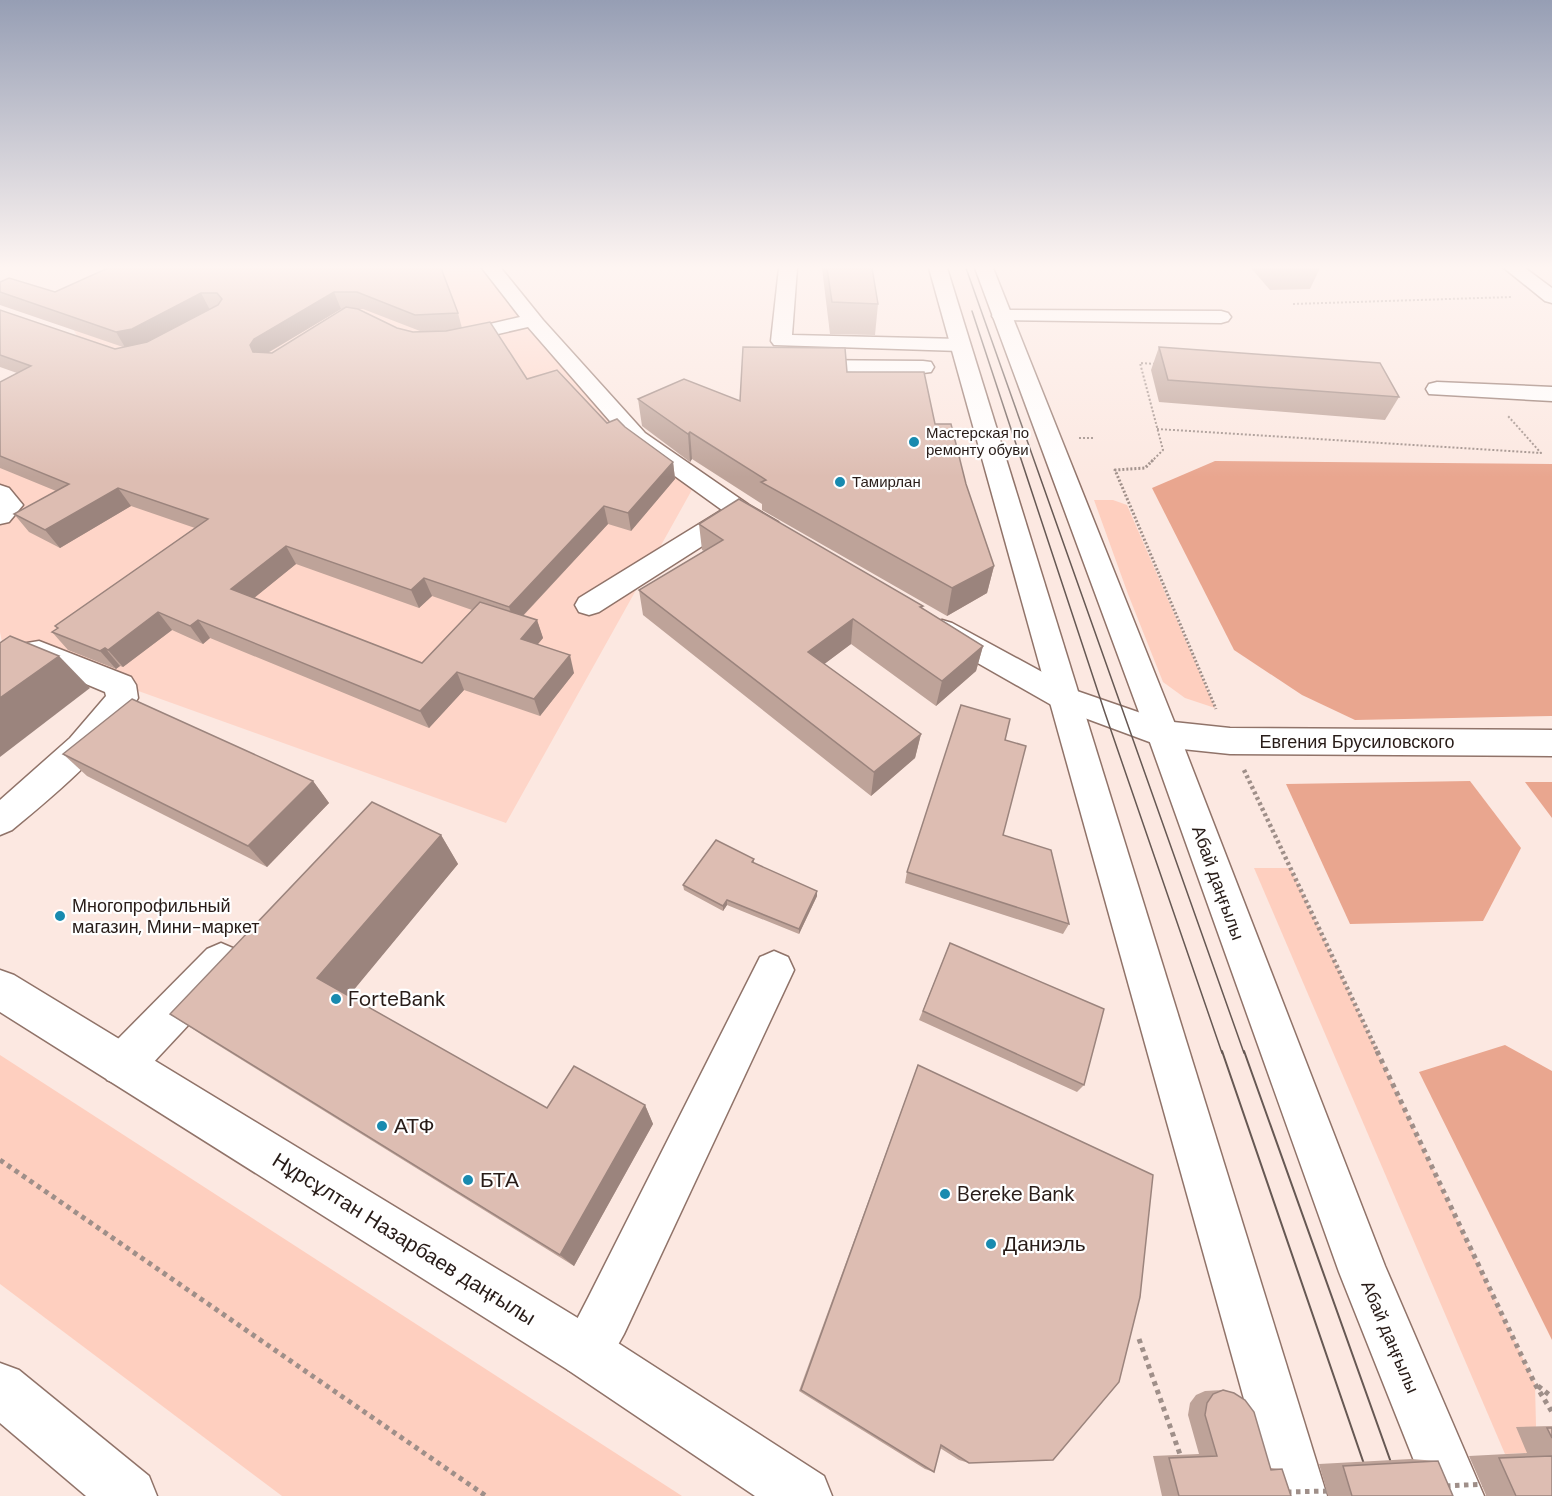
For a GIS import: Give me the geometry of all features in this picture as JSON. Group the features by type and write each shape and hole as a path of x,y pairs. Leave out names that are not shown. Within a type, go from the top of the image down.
{"main road":[{"path":"426,341 455,338"},
{"path":"549,338 637,438 740,511 791,541"},
{"path":"781,338 782,366 964,357"},
{"path":"958,338 1066,699 1251,1339 1291,1494"},
{"name":"Абай даңғылы","path":"1010,338 1163,734 1363,1272 1462,1488"},
{"path":"1437,389 1552,394"},
{"path":"0,493 10,505 0,516"},
{"path":"589,605 740,511"},
{"name":"Евгения Брусиловского","path":"926,620 1066,699 1163,734 1230,741 1552,743"},
{"path":"0,666 26,652 39,652 120,686 122,698 111,714 81,747 0,820"},
{"path":"122,1065 243,939"},
{"path":"586,1352 606,1316 774,970"},
{"name":"Нұрсұлтан Назарбаев даңғылы","path":"0,989 586,1352 804,1496"},
{"path":"0,1389 129,1496"}],"path":[{"path":"1164,365 1140,363 1163,450 1144,468 1115,470 1230,741 1535,1384 1552,1412"},
{"path":"1157,429 1541,453 1507,415 1518,416"},
{"path":"1075,438 1094,438"},
{"path":"0,1160 486,1496"},
{"path":"1139,1339 1183,1466 1193,1465"},
{"path":"1535,1384 1552,1396"},
{"path":"1291,1494 1342,1490"}],"shaded area":[{"path":"78,338 555,338 637,436 698,479 506,823 2,642 0,632 0,446 81,343"},
{"path":"1215,461 1552,464 1552,716 1355,720 1302,695 1234,650 1152,488"},
{"path":"1094,500 1113,500 1127,505 1215,708 1185,698 1163,682"},
{"path":"1470,781 1521,848 1483,921 1350,924 1286,784"},
{"path":"1525,782 1552,782 1552,818"},
{"path":"1254,868 1290,868 1535,1384 1536,1426 1527,1453 1505,1454"},
{"path":"1505,1045 1552,1071 1552,1340 1419,1072"},
{"path":"0,1055 682,1496 282,1496 0,1284"}],"building":[{"path":"0,338 82,338 115,349 147,342 155,338 256,338 250,345 253,352 272,353 296,338 500,338 527,379 557,370 607,423 617,419 673,462 628,513 604,506 509,607 424,578 411,590 286,546 231,589 422,663 480,602 537,620 521,639 570,655 534,699 457,672 420,711 198,620 190,626 158,612 108,650 105,648 100,651 52,632 58,628 55,626 208,519 118,488 45,530 14,514 69,484 0,456 0,382 31,366 0,355"},
{"path":"743,347 845,348 847,372 924,372 935,424 951,424 966,484 994,566 952,588 761,482 766,480 690,432 688,434 638,399 684,379 740,401"},
{"path":"1159,347 1380,363 1399,397 1168,380"},
{"path":"739,499 923,606 920,607 983,646 942,681 853,619 808,652 921,734 874,772 639,590 723,540 699,524"},
{"path":"10,636 59,656 0,698 0,643"},
{"path":"132,699 313,781 248,846 63,754"},
{"path":"961,705 1010,719 1005,740 1026,746 1003,835 1051,850 1069,924 907,872"},
{"path":"372,802 441,835 317,978 547,1108 574,1066 645,1105 560,1255 170,1014"},
{"path":"716,840 754,859 752,862 817,891 799,929 727,900 723,906 683,885"},
{"path":"950,943 1104,1009 1084,1085 923,1011"},
{"name":"Даниэль","path":"918,1065 1153,1175 1140,1297 1119,1382 1053,1460 969,1463 941,1445 934,1472 801,1390"},
{"path":"1223,1390 1234,1393 1245,1400 1254,1412 1271,1470 1282,1469 1291,1496 1179,1496 1169,1458 1217,1456 1205,1415 1207,1403 1213,1394"},
{"path":"1547,1428 1552,1428 1552,1438"},
{"path":"1552,1456 1552,1496 1516,1496 1499,1458"},
{"path":"1438,1461 1453,1496 1352,1496 1343,1466"}],"tram line":[{"path":"981,338 1105,713 1222,1053"},
{"path":"991,338 1244,1053"},
{"path":"1222,1051 1375,1496"},
{"path":"1244,1051 1403,1496"}],"place":[{"name":"Мастерская по ремонту обуви","path":"914,442"},
{"name":"Тамирлан","path":"840,482"},
{"name":"Многопрофильный магазин, Мини-маркет","path":"60,916"},
{"name":"ForteBank","path":"336,999"},
{"name":"АТФ","path":"382,1126"},
{"name":"БТА","path":"468,1180"},
{"name":"Bereke Bank","path":"945,1194"},
{"name":"Даниэль","path":"991,1244"}]}
